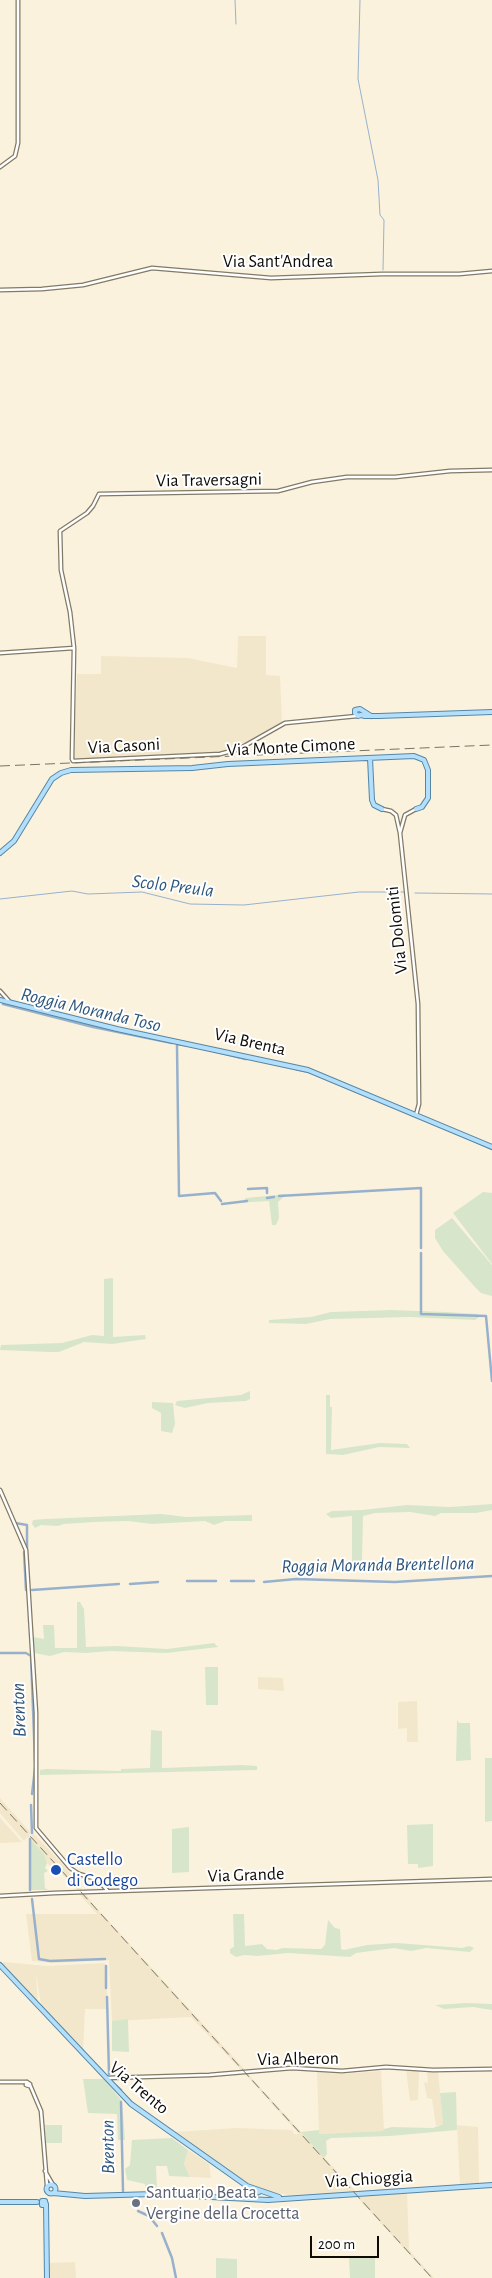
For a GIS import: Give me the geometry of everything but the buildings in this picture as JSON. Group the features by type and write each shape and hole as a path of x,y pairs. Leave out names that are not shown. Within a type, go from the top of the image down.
{"main road":[{"path":"359,714 371,716 492,712"},
{"name":"Via Monte Cimone","path":"0,853 14,841 52,779 61,773 71,770 206,766 414,756 424,760 428,770 428,798 423,806 416,809"},
{"name":"Via Dolomiti","path":"370,758 372,800 374,805 382,809"},
{"name":"Via Brenta","path":"0,1000 12,1001 38,1009"},
{"name":"Via Brenta","path":"0,1000 117,1029 308,1070 492,1147"},
{"name":"Via Trento","path":"0,1965 106,2079 135,2107 247,2186 259,2192 286,2198"},
{"path":"47,2278 45,2217 42,2203 47,2188 54,2185"},
{"path":"0,2202 42,2203 52,2193 54,2185"},
{"path":"54,2185 68,2195"},
{"name":"Via Chioggia","path":"52,2193 68,2195 154,2194 256,2199 492,2185"},
{"path":"246,2198 250,2191 247,2186"},
{"path":"47,2188 52,2193"},
{"path":"246,2198 259,2192"},
{"path":"256,2199 259,2197 259,2192"}],"street":[{"path":"0,167 8,164 15,156 18,143 18,0"},
{"name":"Via Sant'Andrea","path":"0,290 36,290 102,282 138,270 152,268 271,278 382,274 459,274 492,271"},
{"name":"Via Traversagni","path":"74,648 70,612 62,570 60,533 94,506 98,494 278,491 312,482 347,477 395,477 450,471 492,470"},
{"path":"0,653 74,648"},
{"name":"Via Casoni","path":"74,648 73,761 230,752 285,723 348,717 359,714"},
{"name":"Via Dolomiti","path":"382,809 395,814 400,833 418,1004 419,1104 416,1115"},
{"name":"Via Monte Cimone","path":"400,833 404,815 416,809"},
{"path":"0,992 12,1001"},
{"path":"0,1490 26,1550 36,1714 36,1828 72,1870 97,1880 101,1889"},
{"name":"Via Grande","path":"0,1896 101,1889 108,1891 492,1879"},
{"name":"Via Alberon","path":"106,2079 240,2073 292,2068 342,2071 386,2067 433,2070 492,2069"},
{"path":"0,2082 20,2082 28,2085 33,2091 41,2112 47,2188"},
{"path":"44,2169 54,2185"}],"shaded area":[{"path":"238,636 266,636 266,675 280,676 282,723 231,750 223,752 74,760 77,674 101,674 101,656 188,658 237,668"},
{"path":"258,1677 283,1678 284,1691 258,1689"},
{"path":"417,1701 418,1742 407,1742 407,1728 398,1729 398,1702"},
{"path":"0,1798 30,1832 29,1839 27,1837 24,1841 0,1813"},
{"path":"0,1818 12,1831 22,1842 0,1843"},
{"path":"33,1833 65,1867 83,1891 79,1891 59,1871 57,1872 47,1863 44,1854 31,1840"},
{"path":"85,1893 247,2072 243,2072 191,2017 112,2021 109,1960 55,1963 32,1961 26,1914 97,1914 79,1894"},
{"path":"4,1962 47,1966 105,1963 108,2009 85,2009 83,2051 41,2005 36,1973 38,2005 1,1964"},
{"path":"406,2069 419,2071 418,2100 410,2101"},
{"path":"381,2071 384,2131 319,2134 317,2072 341,2074"},
{"path":"427,2071 438,2071 443,2124 436,2126 432,2099 427,2098 424,2082 428,2083"},
{"path":"245,2074 248,2074 356,2192 289,2195 249,2185 174,2132 237,2128 292,2130 294,2134 299,2134"},
{"path":"457,2125 478,2127 479,2183 460,2184"},
{"path":"188,2150 209,2164 211,2178 190,2177 184,2164"},
{"path":"407,2191 409,2250 434,2278 431,2278 355,2195"},
{"path":"75,2262 76,2278 49,2278 49,2263"}],"green space":[{"path":"483,1192 492,1193 492,1264 453,1213"},
{"path":"287,1194 278,1202 279,1218 276,1225 272,1225 269,1201 234,1203 242,1202 246,1198"},
{"path":"452,1218 492,1265 492,1296 481,1293 474,1286 443,1251 435,1238 435,1230"},
{"path":"113,1278 113,1337 145,1335 146,1339 112,1344 84,1342 59,1352 0,1350 1,1345 62,1343 92,1335 104,1336 104,1279"},
{"path":"391,1310 477,1314 481,1316 475,1320 410,1317 330,1319 306,1324 269,1323 269,1320 311,1317 331,1312"},
{"path":"250,1391 250,1399 246,1401 208,1403 185,1408 175,1405 177,1401 241,1395"},
{"path":"326,1395 330,1395 330,1407 332,1407 331,1450 380,1443 407,1444 410,1448 379,1447 343,1455 326,1454"},
{"path":"152,1402 173,1403 175,1424 172,1433 161,1431 161,1413 152,1408"},
{"path":"492,1504 492,1510 476,1513 441,1513 435,1516 410,1512 375,1513 363,1516 362,1561 352,1563 352,1516 331,1518 326,1514 332,1511 407,1505 450,1507"},
{"path":"162,1514 186,1517 252,1515 252,1521 225,1521 214,1525 205,1521 152,1524 128,1521 94,1522 58,1526 41,1525 35,1528 32,1524 33,1520 45,1519"},
{"path":"77,1602 80,1602 84,1609 86,1647 117,1646 167,1649 214,1643 218,1647 166,1653 64,1652 50,1656 34,1653 33,1637 44,1639 43,1625 54,1625 55,1648 77,1648"},
{"path":"205,1667 218,1667 218,1705 206,1705"},
{"path":"457,1720 459,1723 470,1723 471,1760 456,1761"},
{"path":"151,1730 162,1731 162,1768 242,1765 257,1766 257,1770 40,1775 40,1770 46,1769 121,1771 121,1769 150,1768"},
{"path":"485,1758 492,1758 492,1821 485,1822"},
{"path":"433,1824 433,1866 418,1868 418,1864 408,1864 407,1825"},
{"path":"189,1827 189,1872 172,1873 172,1829"},
{"path":"31,1840 44,1854 47,1863 45,1868 48,1871 44,1873 45,1888 48,1890 31,1890 29,1886"},
{"path":"233,1914 244,1914 245,1946 262,1944 267,1949 276,1950 283,1948 321,1949 325,1945 328,1920 335,1928 340,1929 341,1949 344,1950 367,1945 397,1943 462,1948 469,1946 474,1948 470,1952 426,1948 411,1951 394,1948 356,1953 350,1957 288,1953 236,1957 230,1953 230,1949 234,1947"},
{"path":"492,2004 492,2010 473,2007 444,2009 435,2005"},
{"path":"128,2019 129,2052 112,2051 112,2021"},
{"path":"83,2079 104,2079 122,2101 125,2140 118,2140 117,2114 88,2113"},
{"path":"456,2092 457,2130 390,2136 331,2138 326,2141 327,2154 324,2158 301,2132 319,2130 319,2134 383,2131 392,2127 433,2128 443,2124 440,2093"},
{"path":"45,2125 62,2125 62,2143 46,2143"},
{"path":"172,2138 188,2150 184,2164 190,2177 169,2176 167,2166 156,2166 157,2191 145,2191 145,2184 127,2180 125,2169 130,2165 132,2140"},
{"path":"375,2256 375,2278 350,2278 349,2257"},
{"path":"216,2258 237,2259 237,2278 216,2278"}],"waterway":[{"path":"235,0 236,24"},
{"path":"360,0 358,79 378,180 380,215 384,220 383,270"},
{"name":"Scolo Preula","path":"0,899 72,891 88,894 142,892 190,904 244,905 359,892 404,892"},
{"name":"Scolo Preula","path":"415,893 492,894"},
{"name":"Roggia Moranda Toso","path":"3,1004 93,1027 172,1043"},
{"path":"177,1045 194,1047"},
{"name":"Roggia Moranda Toso","path":"177,1045 179,1196 215,1193 221,1201"},
{"path":"214,1052 246,1060"},
{"path":"296,1070 310,1073"},
{"path":"461,1136 492,1150"},
{"name":"Roggia Moranda Toso","path":"248,1189 267,1188 267,1193"},
{"name":"Roggia Moranda Toso","path":"279,1196 421,1188 421,1248"},
{"name":"Roggia Moranda Toso","path":"267,1198 274,1197"},
{"name":"Roggia Moranda Toso","path":"222,1204 247,1201"},
{"name":"Roggia Moranda Toso","path":"421,1253 421,1314 486,1316 492,1381"},
{"name":"Roggia Moranda Brentellona","path":"15,1523 27,1525 27,1548"},
{"name":"Roggia Moranda Brentellona","path":"24,1552 26,1590"},
{"name":"Roggia Moranda Brentellona","path":"264,1582 296,1579 395,1582 492,1576"},
{"name":"Roggia Moranda Brentellona","path":"187,1581 216,1581"},
{"name":"Roggia Moranda Brentellona","path":"231,1581 254,1581"},
{"name":"Roggia Moranda Brentellona","path":"130,1584 158,1582"},
{"name":"Roggia Moranda Brentellona","path":"32,1590 119,1584"},
{"name":"Brenton","path":"0,1653 26,1653 31,1656 35,1761"},
{"name":"Brenton","path":"32,1794 35,1769"},
{"name":"Brenton","path":"31,1805 32,1833"},
{"name":"Brenton","path":"30,1839 30,1890"},
{"name":"Brenton","path":"32,1899 39,1959 50,1961 105,1959"},
{"name":"Brenton","path":"106,1966 106,1988"},
{"name":"Brenton","path":"107,1997 109,2074"},
{"name":"Brenton","path":"115,2085 121,2090"},
{"name":"Brenton","path":"121,2102 123,2191"},
{"name":"Brenton","path":"138,2211 149,2216 157,2226"},
{"name":"Brenton","path":"162,2233 172,2258 176,2278"}],"railway":[{"path":"0,766 492,745"},
{"path":"0,1803 432,2278"}],"place":[{"name":"Castello di Godego","path":"56,1870"},
{"name":"Santuario Beata Vergine della Crocetta","path":"136,2203"}]}
